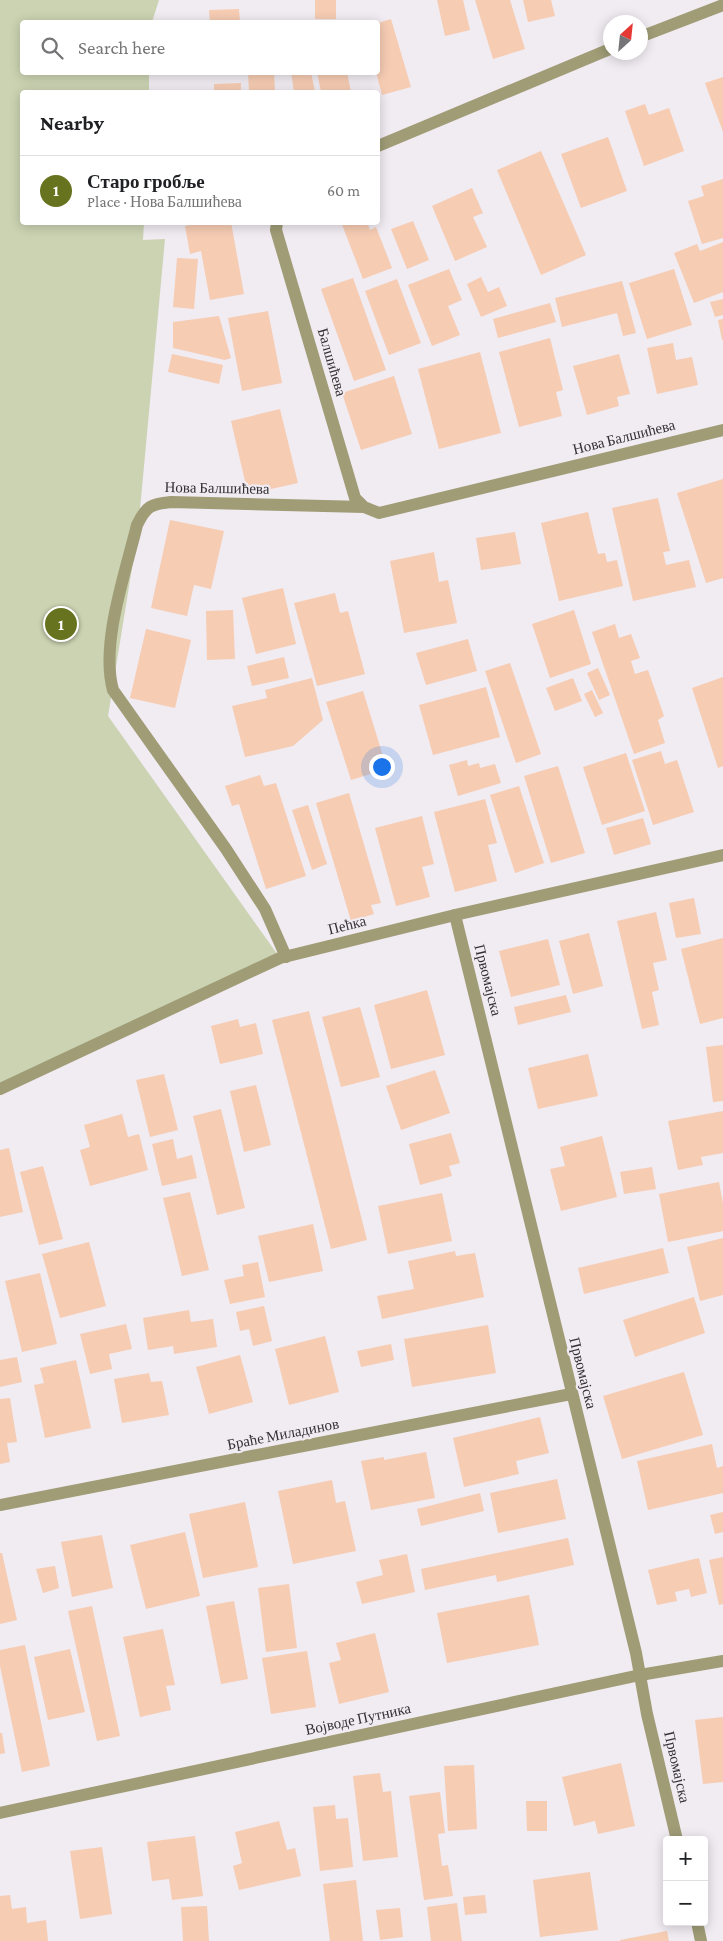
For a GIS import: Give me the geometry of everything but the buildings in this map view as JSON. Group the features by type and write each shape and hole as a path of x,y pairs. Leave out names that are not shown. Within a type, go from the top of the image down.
{"street":[{"path":"648,34 723,5"},
{"path":"380,145 603,52"},
{"name":"Балшићева","path":"277,225 276,230 355,498 364,507"},
{"name":"Нова Балшићева","path":"286,957 265,909 113,690 109,675 110,638 136,525 142,513 153,504 172,502 206,505 364,507 379,513 723,430"},
{"name":"Пећка","path":"0,1089 71,1054 286,957 455,915 723,855"},
{"name":"Првомајска","path":"455,915 640,1676 676,1836"},
{"name":"Браће Миладинов","path":"0,1505 571,1394"},
{"name":"Војводе Путника","path":"0,1812 640,1676 723,1661"},
{"path":"698,1926 701,1941"}],"green space":[{"path":"0,0 159,0 153,20 20,20 20,75 149,75 149,90 20,90 20,225 144,225 143,240 165,239 138,531 108,716 280,958 0,1089"}],"place":[{"name":"Старо гробље","path":"61,624"}]}
